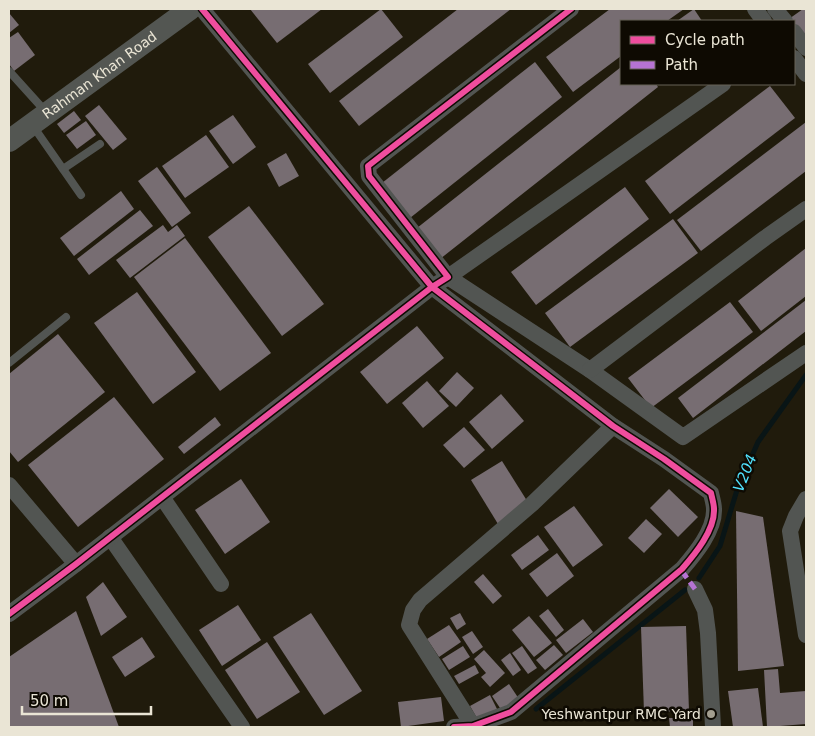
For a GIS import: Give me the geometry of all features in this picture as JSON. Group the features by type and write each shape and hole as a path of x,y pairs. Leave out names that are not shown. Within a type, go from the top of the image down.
{"street":[{"name":"Rahman Khan Road","path":"9,141 190,9"},
{"path":"202,9 432,287 613,426 664,459 711,493 714,509 711,526 697,551 682,569 511,712 473,726 454,727"},
{"path":"571,9 368,166 369,176 448,277 590,370 683,437 806,353"},
{"path":"755,9 776,14"},
{"path":"795,33 806,48"},
{"path":"795,59 806,74"},
{"path":"9,614 432,287 722,85"},
{"path":"590,370 806,209"},
{"path":"473,726 409,625 413,610 420,600 532,504 613,426"},
{"path":"9,485 76,564"},
{"path":"162,497 221,584"},
{"path":"806,500 796,516 790,531 806,635"},
{"path":"110,537 242,727"},
{"path":"695,589 705,610 713,727"}],"lane":[{"path":"9,70 40,119 63,169 81,195"},
{"path":"63,169 100,144"},
{"path":"9,363 66,318"}],"building":[{"path":"250,9 322,9 277,43"},
{"path":"381,9 403,37 330,93 308,64"},
{"path":"458,9 511,9 359,126 339,101"},
{"path":"610,9 684,9 668,20 620,20 620,57 573,92 546,57"},
{"path":"694,9 701,20 678,20"},
{"path":"803,9 806,9 806,47 795,32 795,20 787,20"},
{"path":"9,13 19,25 9,33"},
{"path":"18,32 35,55 14,71 9,64 9,38"},
{"path":"535,62 562,97 410,218 382,183"},
{"path":"620,68 620,85 657,85 658,87 440,259 417,228"},
{"path":"770,86 795,118 670,214 645,181"},
{"path":"99,105 127,139 113,150 85,116"},
{"path":"74,111 81,120 64,133 57,124"},
{"path":"233,115 256,147 233,164 209,131"},
{"path":"86,121 96,135 77,149 66,135"},
{"path":"806,122 806,171 701,251 677,220"},
{"path":"206,135 229,167 185,198 162,166"},
{"path":"286,153 299,176 279,187 267,164"},
{"path":"157,167 191,213 172,227 138,181"},
{"path":"625,187 649,219 536,305 511,272"},
{"path":"121,191 134,209 74,256 60,238"},
{"path":"249,206 324,304 282,336 208,237"},
{"path":"140,210 153,226 89,275 77,259"},
{"path":"673,219 698,253 570,347 545,313"},
{"path":"163,225 168,232 177,225 185,236 130,278 116,260"},
{"path":"185,238 271,353 220,391 134,277"},
{"path":"806,248 806,296 761,331 738,301"},
{"path":"137,292 196,372 153,404 94,323"},
{"path":"806,300 806,331 693,418 678,398"},
{"path":"730,302 753,332 651,408 628,378"},
{"path":"417,326 444,358 387,404 360,372"},
{"path":"58,334 105,392 18,462 9,451 9,374"},
{"path":"457,372 474,388 456,407 439,391"},
{"path":"427,381 449,406 423,428 402,403"},
{"path":"501,394 524,421 492,449 469,422"},
{"path":"114,397 164,459 78,527 28,465"},
{"path":"215,417 221,425 184,454 178,447"},
{"path":"464,427 485,450 464,468 443,445"},
{"path":"502,461 529,504 498,524 471,480"},
{"path":"241,479 270,522 225,554 195,510"},
{"path":"669,489 698,517 678,537 650,508"},
{"path":"574,506 603,545 573,567 544,527"},
{"path":"736,511 763,517 784,666 738,671"},
{"path":"646,519 662,534 644,553 628,538"},
{"path":"538,535 549,550 522,570 511,555"},
{"path":"557,553 574,576 547,597 529,574"},
{"path":"483,574 502,596 493,604 474,582"},
{"path":"103,582 127,617 101,636 86,597"},
{"path":"238,605 261,640 222,666 199,630"},
{"path":"548,609 564,630 556,637 539,616"},
{"path":"76,611 119,727 9,727 9,657"},
{"path":"311,613 362,691 324,715 273,637"},
{"path":"460,613 466,624 457,630 450,618"},
{"path":"529,616 552,643 534,657 512,630"},
{"path":"583,619 593,632 566,653 556,640"},
{"path":"449,625 461,642 439,657 427,639"},
{"path":"686,626 689,711 644,712 641,627"},
{"path":"472,631 483,647 473,654 462,637"},
{"path":"142,637 155,657 125,677 112,657"},
{"path":"267,642 300,692 257,719 225,670"},
{"path":"554,645 563,655 545,670 536,660"},
{"path":"463,646 470,657 449,670 442,659"},
{"path":"522,646 537,668 528,674 512,653"},
{"path":"484,650 505,673 490,687 481,677 486,673 474,659"},
{"path":"510,653 521,670 513,676 501,660"},
{"path":"475,665 479,673 459,684 454,676"},
{"path":"778,669 780,693 806,691 806,724 767,727 764,670"},
{"path":"509,684 519,699 502,711 492,696"},
{"path":"758,688 763,727 733,727 728,691"},
{"path":"490,695 497,709 478,720 470,706"},
{"path":"441,697 444,721 401,727 398,702"},
{"path":"669,718 693,718 693,727 670,727"}],"waterway":[{"name":"V204","path":"699,578 720,546 737,490 758,442 806,375"},
{"name":"V204","path":"536,709 685,590"}],"marked path":[{"path":"681,570 695,589"}],"cycle path":[{"path":"202,9 432,287 613,426 664,459 711,493 714,509 708,533 682,569 511,712 473,726 454,727"},
{"path":"9,614 432,287 448,277 369,176 368,166 571,9"}],"place":[{"name":"Yeshwantpur RMC Yard","path":"711,714"}]}
